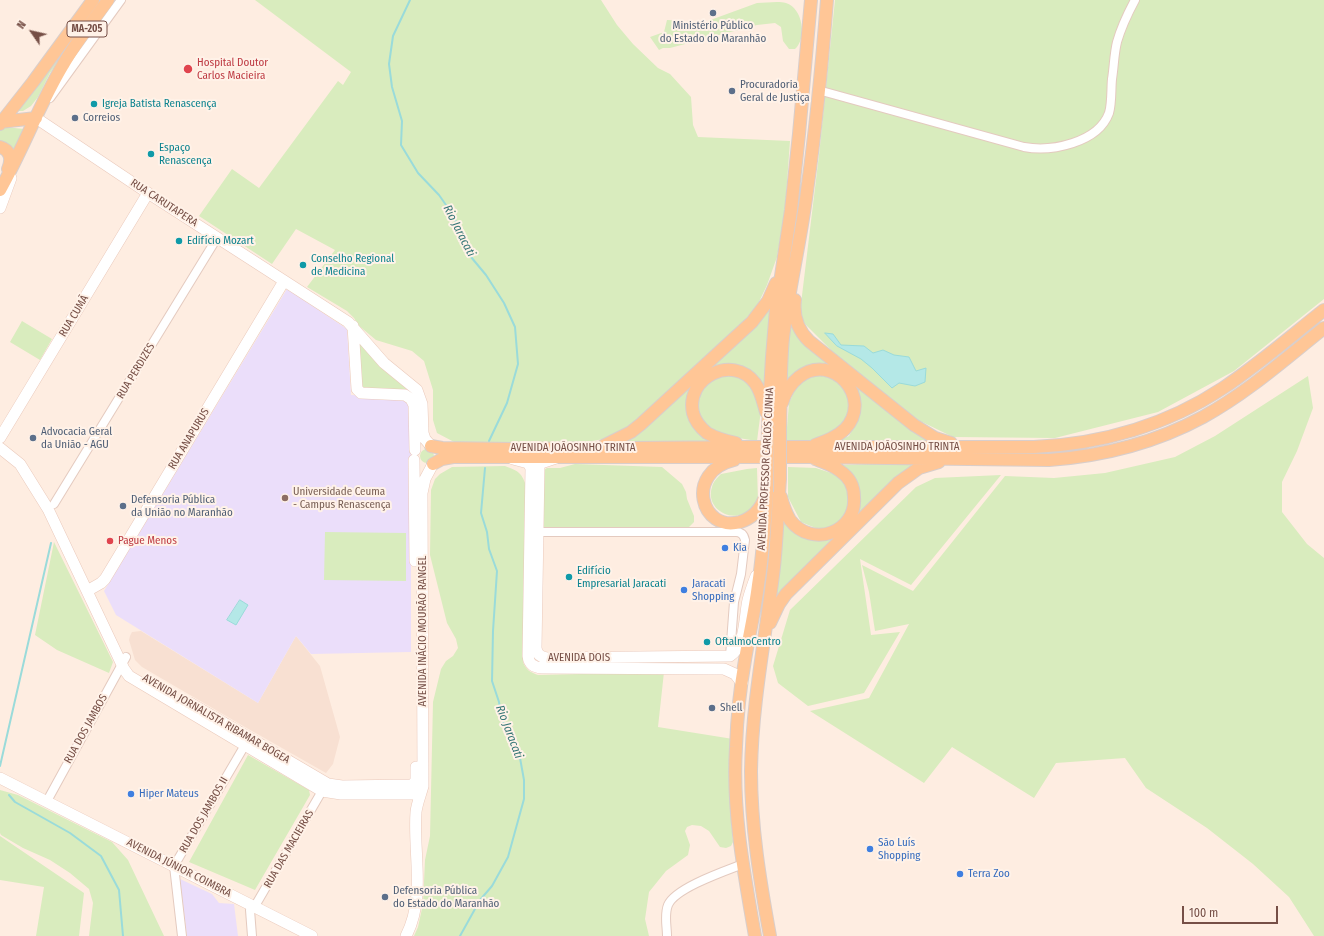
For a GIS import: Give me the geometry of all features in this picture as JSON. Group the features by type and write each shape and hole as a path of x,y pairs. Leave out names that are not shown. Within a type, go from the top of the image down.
{"main road":[{"name":"MA-205","path":"2,118 94,0"},
{"name":"MA-205","path":"36,118 64,62 108,0"},
{"name":"AVENIDA PROFESSOR CARLOS CUNHA","path":"770,936 759,879 753,814 753,729 774,566 780,482 774,425 772,357 776,309 785,254 800,134 811,0"},
{"name":"AVENIDA PROFESSOR CARLOS CUNHA","path":"755,936 736,813 736,747 742,683 762,560 767,492 783,338 807,191 827,0"},
{"path":"0,190 36,118 2,118"},
{"name":"RUA CARUTAPERA","path":"36,118 148,193 353,326"},
{"path":"0,147 8,152 11,159 0,185"},
{"path":"0,208 18,156"},
{"name":"RUA CUMÃ","path":"0,439 148,193"},
{"path":"798,248 794,313 804,336 922,432 940,440 972,447"},
{"path":"598,448 618,439 641,424 752,322 773,293 785,254"},
{"name":"RUA ANAPURUS","path":"90,589 105,579 284,281"},
{"name":"AVENIDA JOÃOSINHO TRINTA","path":"433,464 447,458 1034,447 1072,444 1121,434 1175,414 1223,388 1324,310"},
{"path":"353,326 384,363 414,387 419,394 422,404 423,433 425,439 431,446 436,455 436,460 433,464 428,467 421,467 415,455 417,447 424,445 431,446"},
{"name":"AVENIDA INÁCIO MOURÃO RANGEL","path":"353,326 356,386 358,390 361,393 405,395 409,397 414,405 420,782"},
{"name":"AVENIDA JOÃOSINHO TRINTA","path":"808,452 1048,460 1088,456 1122,449 1188,425 1217,409 1262,378 1324,328"},
{"path":"774,425 784,398 791,385 802,375 822,369 830,371 845,380 849,385 854,400 852,419 841,433 822,442 808,452 834,467 850,480 854,491 854,505 851,516 846,523 833,532 824,535 811,534 802,530 788,515 782,499 780,482"},
{"path":"752,452 708,433 700,426 694,417 692,400 694,391 700,383 707,376 722,370 742,373 752,380 758,388 774,425"},
{"name":"AVENIDA JORNALISTA RIBAMAR BOGEA","path":"0,439 25,460 54,504 90,589"},
{"name":"AVENIDA JOÃOSINHO TRINTA","path":"431,446 442,448 598,448 752,452"},
{"name":"AVENIDA JORNALISTA RIBAMAR BOGEA","path":"0,448 20,464 51,514 90,589 124,661 129,676 322,791 341,794 413,794 419,792 420,782 411,785 342,786 326,783 138,673 124,661"},
{"path":"752,452 728,461 713,470 704,485 702,496 704,503 712,514 722,521 730,523 739,522 755,514 761,506 767,492"},
{"name":"AVENIDA DOIS","path":"508,457 526,462 531,468 529,662 534,667 542,668 730,656"},
{"name":"AVENIDA DOIS","path":"559,457 541,463 539,466 536,648 541,657 724,669 735,674 742,683"},
{"path":"764,639 772,616 786,594 898,483 919,468 960,458"},
{"name":"AVENIDA INÁCIO MOURÃO RANGEL","path":"420,782 422,493 425,479 433,464"},
{"path":"730,656 737,650 750,593 762,560"},
{"path":"742,633 747,648"},
{"name":"AVENIDA JÚNIOR COIMBRA","path":"0,778 312,936"},
{"path":"406,936 414,918 417,904 416,812 420,782"}],"street":[{"path":"36,118 121,0"},
{"path":"818,90 1024,147 1039,149 1069,144 1090,135 1098,129 1109,112 1117,42 1135,0"},
{"name":"RUA PERDIZES","path":"54,504 217,238"},
{"path":"538,532 738,532 744,536 745,540 741,574 734,602 730,656"},
{"name":"RUA DOS JAMBOS","path":"47,801 124,661"},
{"name":"RUA DOS JAMBOS II","path":"182,936 174,866 245,745"},
{"name":"RUA DAS MACIEIRAS","path":"255,906 322,791"},
{"path":"667,936 667,911 668,904 672,899 683,890 704,879 743,864"},
{"path":"252,936 250,912 255,906"}],"shaded area":[{"name":"Universidade Ceuma - Campus Renascença","path":"287,289 347,329 351,395 403,398 411,405 411,652 311,654 296,636 258,703 116,615 104,591"},
{"path":"141,631 258,703 296,636 320,666 340,737 333,764 326,773 142,667 135,660 129,640 132,632"},
{"path":"180,879 212,894 219,903 234,904 238,936 187,936"}],"green space":[{"path":"100,0 104,0 50,73 38,97 31,106 23,111 18,111 17,110"},
{"path":"255,0 601,0 617,25 633,44 658,68 670,74 691,97 693,125 698,137 790,141 785,210 777,257 767,285 757,306 742,323 635,422 620,433 604,439 586,442 456,443 437,433 433,420 433,390 424,361 412,351 376,340 358,325 347,311 307,287 335,250 296,229 272,264 199,216 232,169 259,188 338,81 343,85 351,72"},
{"path":"835,0 1324,0 1324,299 1234,371 1158,412 1055,438 953,437 918,420 835,354 804,323 800,312 819,155"},
{"path":"783,2 792,6 799,17 802,31 799,44 795,49 789,49 783,41 781,27 775,23 757,25 659,50 650,37 664,32 667,20 705,22 757,3"},
{"path":"5,127 24,129 14,150 8,144 0,141 0,130"},
{"path":"770,306 766,391 732,366 689,397 715,442 626,442 625,440"},
{"path":"789,318 929,441 833,443 849,436 858,418 860,400 827,366 786,384"},
{"path":"22,321 52,339 40,360 10,342"},
{"path":"359,341 414,393 362,389"},
{"path":"726,374 741,377 753,387 761,410 757,441 726,436 713,432 700,420 697,395 705,384"},
{"path":"818,375 834,379 848,393 852,409 844,426 829,437 810,441 786,440 789,403 798,383"},
{"path":"1308,376 1313,408 1297,451 1282,482 1282,512 1307,544 1324,558 1324,936 1314,936 1289,897 1253,864 1207,828 1146,788 1125,758 1056,763 1034,798 952,747 924,783 810,711 869,698 909,624 875,631 869,592 862,565 913,591 1005,476 1054,478 1105,473 1175,457 1215,436"},
{"path":"424,449 430,449 434,453 434,459 430,463 424,463 420,459 420,453"},
{"path":"930,462 776,600 783,512 792,528 806,539 828,540 854,519 859,507 840,465"},
{"path":"575,464 662,467 682,484 694,516 694,522 688,528 543,529 544,470 547,468 560,468"},
{"path":"505,466 518,472 526,485 523,662 527,669 538,675 664,672 658,727 733,739 730,765 730,791 733,842 731,846 726,848 720,847 709,831 701,826 692,825 687,827 685,831 690,845 688,855 666,871 649,892 645,919 649,936 414,936 418,927 423,904 425,860 430,836 433,702 441,669 458,648 456,639 447,623 430,555 431,490 435,479 440,474 452,467"},
{"path":"788,467 816,468 837,475 850,491 849,509 841,521 831,527 818,529 801,522 788,497"},
{"path":"757,468 758,501 751,509 740,515 733,516 720,512 712,501 711,495 714,482 721,474"},
{"path":"1001,475 911,585 860,559 871,635 900,632 864,693 808,706 778,683 773,666 790,610 916,487 935,478"},
{"path":"325,532 406,533 406,581 324,580"},
{"path":"54,542 113,662 109,673 57,650 35,635"},
{"path":"248,755 309,790 310,795 255,890 189,862"},
{"path":"0,790 18,795 112,842 128,860 164,936 89,936 93,903 89,889 70,873 50,860 23,848 1,835"},
{"path":"0,836 84,893 79,936 36,936 44,887 0,880"}],"water":[{"path":"825,333 833,334 841,345 864,346 873,353 883,350 894,355 909,357 916,371 926,368 925,382 915,386 899,383 892,388 872,368 861,359 837,346"},
{"path":"240,600 248,605 236,625 227,620"}],"waterway":[{"name":"Rio Jaracati","path":"410,0 393,36 389,64 392,87 402,121 401,145 418,173 439,195 453,215 471,257 486,275 504,303 515,327 518,364 507,403 489,441"},
{"name":"Rio Jaracati","path":"460,936 480,900 492,886 508,857 524,799 524,780 520,758 502,720 499,702 492,681 493,631 497,571 489,549 487,532 481,513 485,468"},
{"path":"0,766 51,543"},
{"path":"9,795 15,802 70,833 101,856 119,890 123,936"}],"place":[{"name":"Ministério Público do Estado do Maranhão","path":"713,13"},
{"name":"Hospital Doutor Carlos Macieira","path":"188,69"},
{"name":"Procuradoria Geral de Justiça","path":"732,91"},
{"name":"Igreja Batista Renascença","path":"94,104"},
{"name":"Correios","path":"75,118"},
{"name":"Espaço Renascença","path":"151,154"},
{"name":"Edifício Mozart","path":"179,241"},
{"name":"Conselho Regional de Medicina","path":"303,265"},
{"name":"Advocacia Geral da União - AGU","path":"33,438"},
{"name":"Universidade Ceuma - Campus Renascença","path":"285,498"},
{"name":"Defensoria Pública da União no Maranhão","path":"123,506"},
{"name":"Pague Menos","path":"110,541"},
{"name":"Kia","path":"725,548"},
{"name":"Edifício Empresarial Jaracati","path":"569,577"},
{"name":"Jaracati Shopping","path":"684,590"},
{"name":"OftalmoCentro","path":"707,642"},
{"name":"Shell","path":"712,708"},
{"name":"Hiper Mateus","path":"131,794"},
{"name":"São Luís Shopping","path":"870,849"},
{"name":"Terra Zoo","path":"960,874"},
{"name":"Defensoria Pública do Estado do Maranhão","path":"385,897"}]}
